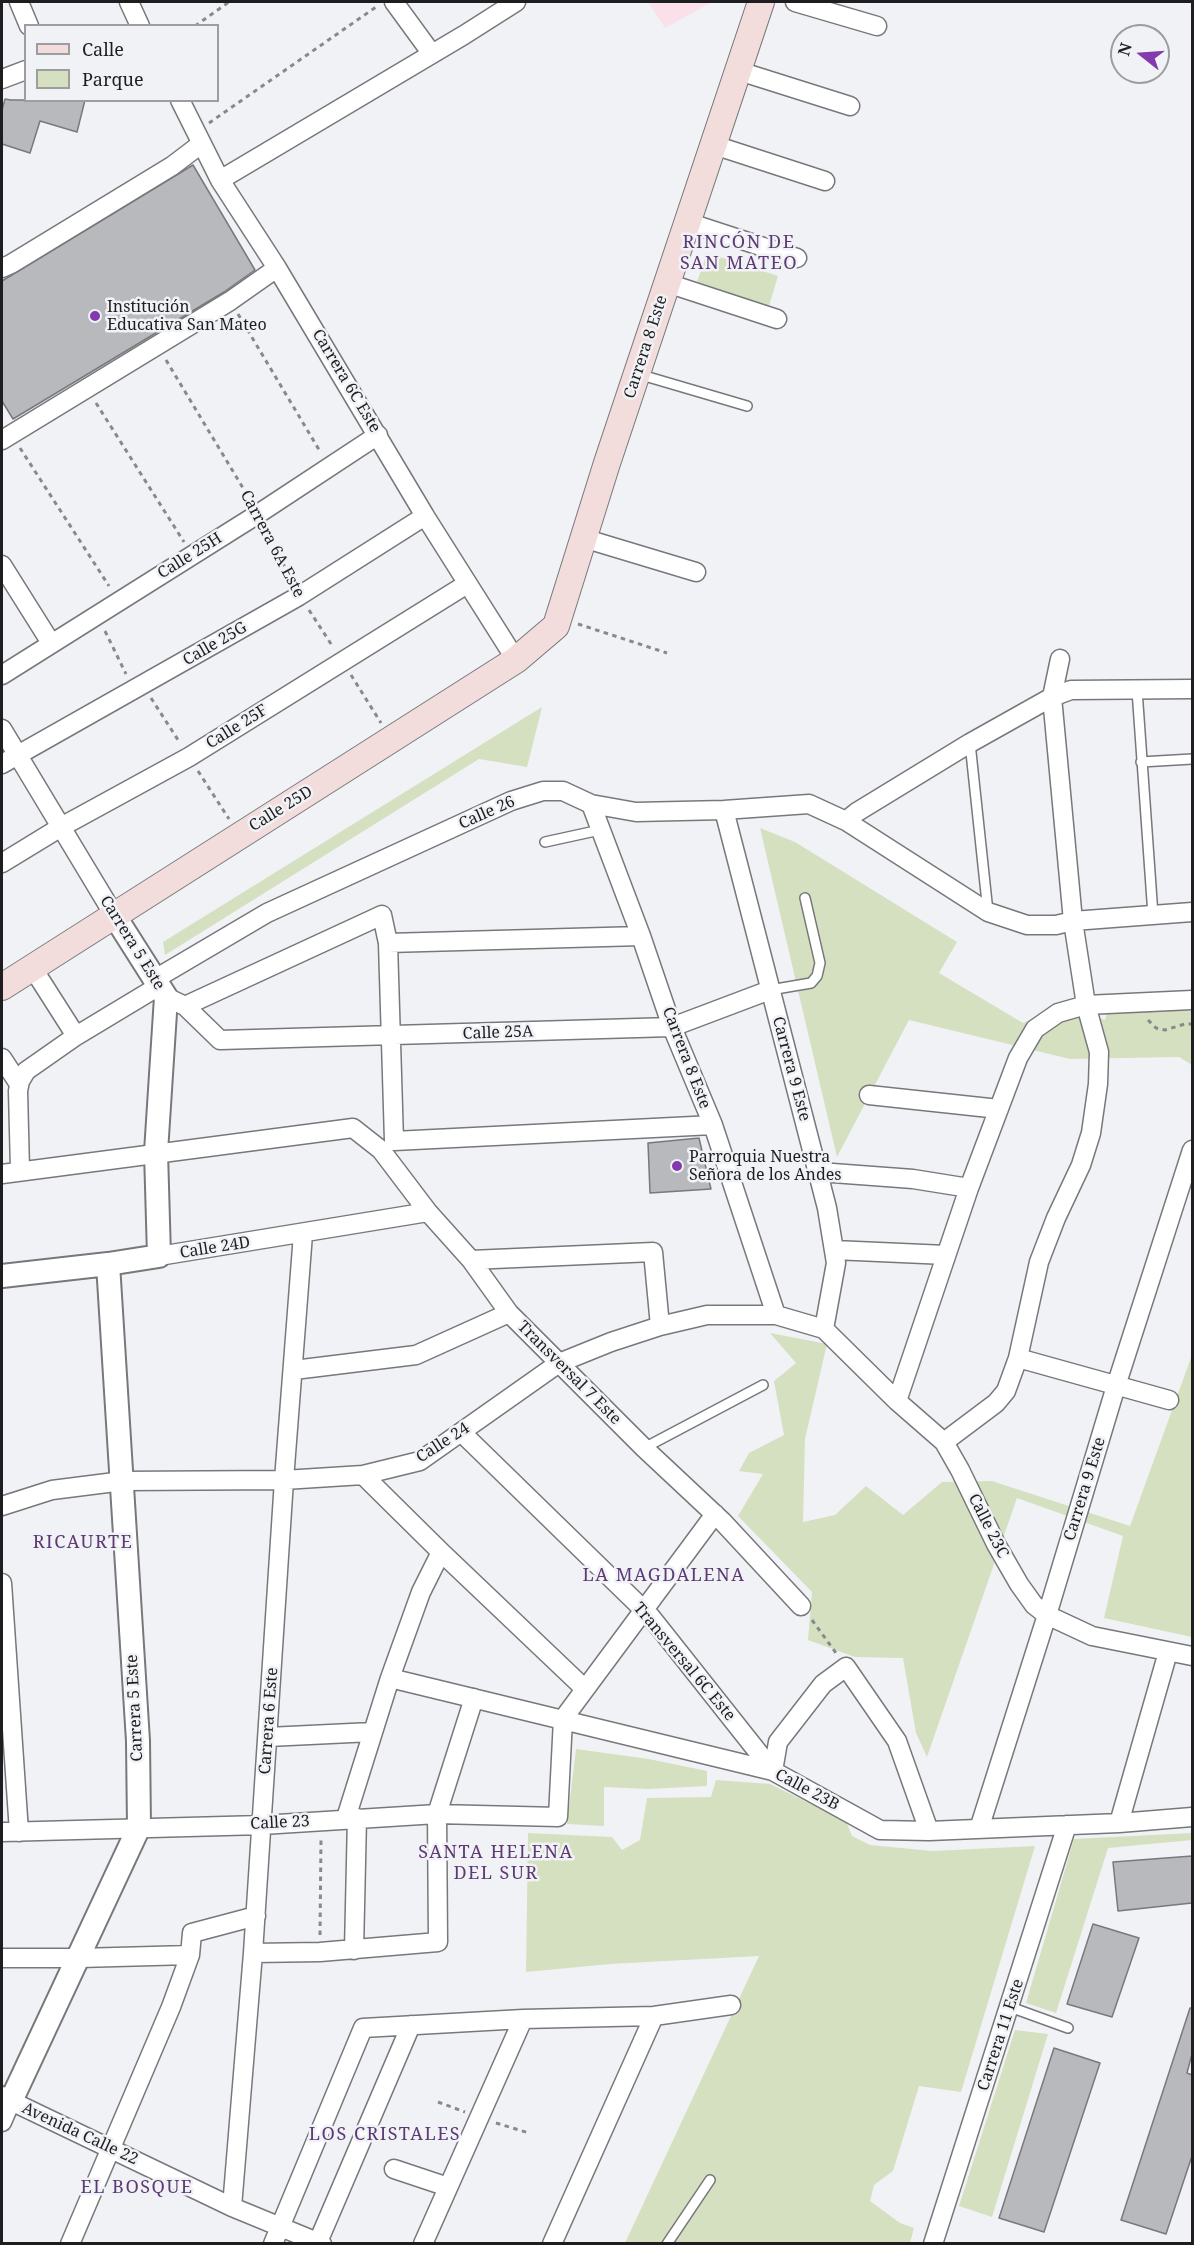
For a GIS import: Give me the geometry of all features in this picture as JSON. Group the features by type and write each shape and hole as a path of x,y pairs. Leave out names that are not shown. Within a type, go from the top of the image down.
{"main road":[{"name":"Carrera 8 Este","path":"558,622 583,538 761,2"},
{"name":"Calle 25D","path":"2,987 516,660 558,622"}],"street":[{"path":"19,2 28,24"},
{"path":"129,2 137,24"},
{"path":"388,2 432,54"},
{"path":"220,180 516,2"},
{"path":"795,2 877,26"},
{"path":"2,79 24,71"},
{"path":"739,71 850,106"},
{"name":"Carrera 6C Este","path":"181,102 220,180 278,268 425,516 516,660"},
{"path":"6,263 172,166 198,138"},
{"path":"714,145 825,181"},
{"path":"687,222 797,258"},
{"path":"4,431 87,388 230,301 278,268"},
{"path":"667,283 777,319"},
{"name":"Calle 25H","path":"2,675 258,514 378,435"},
{"name":"Calle 25G","path":"10,760 299,596 425,516"},
{"path":"583,538 696,572"},
{"path":"2,565 51,643"},
{"name":"Calle 25F","path":"2,863 61,827 189,757 467,584"},
{"path":"944,1442 996,1403 1006,1391 1018,1358 1040,1262 1056,1218 1081,1165 1091,1133 1098,1084 1099,1052 1086,1005 1072,921 1052,698 1060,659"},
{"path":"846,821 970,743 1071,690 1192,689"},
{"name":"Carrera 5 Este","path":"2,729 10,760 61,827 114,915 166,992 156,1152 159,1256"},
{"name":"Calle 26","path":"166,992 267,913 511,801 543,791 563,791 591,804 636,812 724,810 809,804 846,821 988,912 1027,925 1056,925 1072,921"},
{"name":"Carrera 8 Este","path":"591,804 641,936 672,1027 712,1125 776,1314"},
{"name":"Carrera 9 Este","path":"724,810 827,1208 836,1263 824,1329"},
{"path":"1072,921 1192,912"},
{"path":"22,1078 76,1036 166,992 382,915 388,943 392,1036 387,1146 712,1125"},
{"path":"388,943 641,936"},
{"path":"32,968 76,1036"},
{"name":"Calle 25A","path":"166,992 220,1040 672,1027 770,990"},
{"path":"897,1401 969,1188 1018,1058 1035,1029 1058,1013 1086,1005 1192,1000"},
{"path":"2,1058 22,1078 20,1170"},
{"path":"869,1095 999,1109"},
{"name":"Transversal 7 Este","path":"156,1152 353,1128 387,1146 428,1212 471,1260 509,1313 644,1448 715,1514 801,1606"},
{"name":"Carrera 9 Este","path":"979,1829 1116,1386 1192,1150"},
{"path":"2,1174 156,1152"},
{"path":"819,1172 913,1179 969,1188"},
{"name":"Calle 24D","path":"2,1276 108,1264 428,1212"},
{"name":"Carrera 6 Este","path":"232,2207 256,1916 284,1480 303,1234"},
{"path":"834,1250 946,1255"},
{"path":"471,1260 653,1252 660,1326"},
{"name":"Carrera 5 Este","path":"2,2122 6,2100 79,1958 139,1827 138,1741 108,1264"},
{"path":"294,1370 416,1355 509,1313"},
{"name":"Calle 24","path":"2,1506 52,1490 123,1481 284,1480 363,1475 420,1461 559,1364 611,1342 660,1326 707,1315 776,1314 824,1329"},
{"name":"Calle 23C","path":"824,1329 897,1401 944,1442 996,1544 1034,1605 1047,1615 1092,1636 1192,1656"},
{"path":"1018,1358 1168,1400"},
{"name":"Transversal 6C Este","path":"461,1432 644,1609 773,1771"},
{"path":"363,1475 585,1689"},
{"path":"563,1719 715,1514"},
{"path":"354,1950 352,1818 372,1732 390,1678 421,1592 441,1552"},
{"path":"2,1583 10,1832"},
{"path":"1119,1823 1168,1652"},
{"path":"773,1771 778,1742 823,1684 846,1667 897,1741 929,1831"},
{"name":"Calle 23B","path":"390,1678 773,1771 880,1830 979,1829 1119,1823 1192,1817"},
{"path":"253,1953 354,1950 438,1942 436,1814 474,1698"},
{"name":"Calle 23","path":"10,1832 262,1825 436,1814 558,1817 563,1719"},
{"path":"268,1737 372,1732"},
{"name":"Carrera 11 Este","path":"933,2244 1067,1825"},
{"path":"70,2244 171,2007 190,1955 192,1933 256,1916"},
{"path":"2,1958 190,1955"},
{"path":"277,2235 363,2028 523,2019 654,2016 731,2005"},
{"path":"552,2244 654,2016"},
{"path":"423,2244 523,2019"},
{"path":"320,2243 411,2025"},
{"name":"Avenida Calle 22","path":"6,2100 232,2207 277,2235 320,2243"},
{"path":"394,2169 448,2187"}],"lane":[{"path":"638,374 747,406"},
{"path":"1137,690 1153,915"},
{"path":"970,743 988,912"},
{"path":"1141,762 1192,759"},
{"path":"545,842 600,830"},
{"path":"770,990 812,983 817,976 820,963 805,898"},
{"path":"644,1448 763,1385"},
{"path":"1010,2007 1068,2028"},
{"path":"667,2244 710,2180"}],"path":[{"path":"198,24 229,2"},
{"path":"198,138 388,2"},
{"path":"230,301 329,468"},
{"name":"Carrera 6A Este","path":"157,345 258,514 299,596 391,739"},
{"path":"87,388 192,555"},
{"path":"4,431 118,602"},
{"path":"97,616 128,678 143,685 240,835"},
{"path":"558,622 667,652"},
{"path":"1139,1002 1145,1015 1156,1028 1165,1030 1192,1024"},
{"path":"801,1606 846,1667"},
{"path":"320,1952 322,1821"}],"shaded area":[{"path":"648,2 712,2 665,28"}],"green space":[{"path":"707,253 778,276 769,306 697,282"},
{"path":"542,707 527,767 479,759 165,955 163,942"},
{"path":"760,828 795,842 957,942 939,973 1023,1023 1062,1004 1105,1020 1108,1009 1192,1011 1192,1065 1179,1057 1070,1059 909,1020 837,1157"},
{"path":"770,1333 827,1344 805,1439 803,1522 835,1515 866,1486 903,1515 942,1482 992,1481 1130,1526 1192,1355 1192,1637 1104,1618 1123,1536 1017,1498 927,1757 916,1733 903,1658 855,1657 808,1640 812,1592 738,1516 763,1474 739,1471 749,1453 784,1435 774,1381 796,1363"},
{"path":"576,1749 649,1759 707,1771 707,1786 648,1789 604,1787 604,1826 567,1824"},
{"path":"716,1780 770,1784 846,1821 852,1836 870,1845 932,1851 1035,1846 961,2092 919,2086 893,2171 874,2185 870,2201 900,2223 914,2228 910,2243 625,2243 759,1956 610,1964 526,1972 528,1833 612,1837 622,1850 640,1840 647,1798 711,1797"},
{"path":"1192,1833 1192,1840 1108,1848 1056,2013 1026,2003 1074,1839"},
{"path":"1015,2030 1048,2034 992,2217 959,2206"}],"building":[{"path":"5,99 24,100 24,102 84,102 77,132 40,121 30,153 2,144 2,110"},
{"name":"Institución Educativa San Mateo","path":"193,165 255,270 224,292 13,419 2,401 2,281"},
{"name":"Parroquia Nuestra Señora de los Andes","path":"699,1138 711,1189 650,1193 648,1143"},
{"path":"1192,1856 1192,1903 1118,1911 1113,1862"},
{"path":"1093,1924 1139,1938 1112,2017 1067,2004"},
{"path":"1190,2008 1192,2008 1192,2054 1187,2073 1192,2075 1192,2156 1166,2234 1121,2220"},
{"path":"1054,2048 1100,2063 1044,2232 999,2218"}],"place":[{"name":"Institución Educativa San Mateo","path":"95,316"},
{"name":"Parroquia Nuestra Señora de los Andes","path":"677,1166"}],"district":[{"name":"RINCÓN DE SAN MATEO","path":"739,253"},
{"name":"RICAURTE","path":"83,1543"},
{"name":"LA MAGDALENA","path":"664,1576"},
{"name":"SANTA HELENA DEL SUR","path":"496,1863"},
{"name":"LOS CRISTALES","path":"385,2135"},
{"name":"EL BOSQUE","path":"137,2188"}]}
